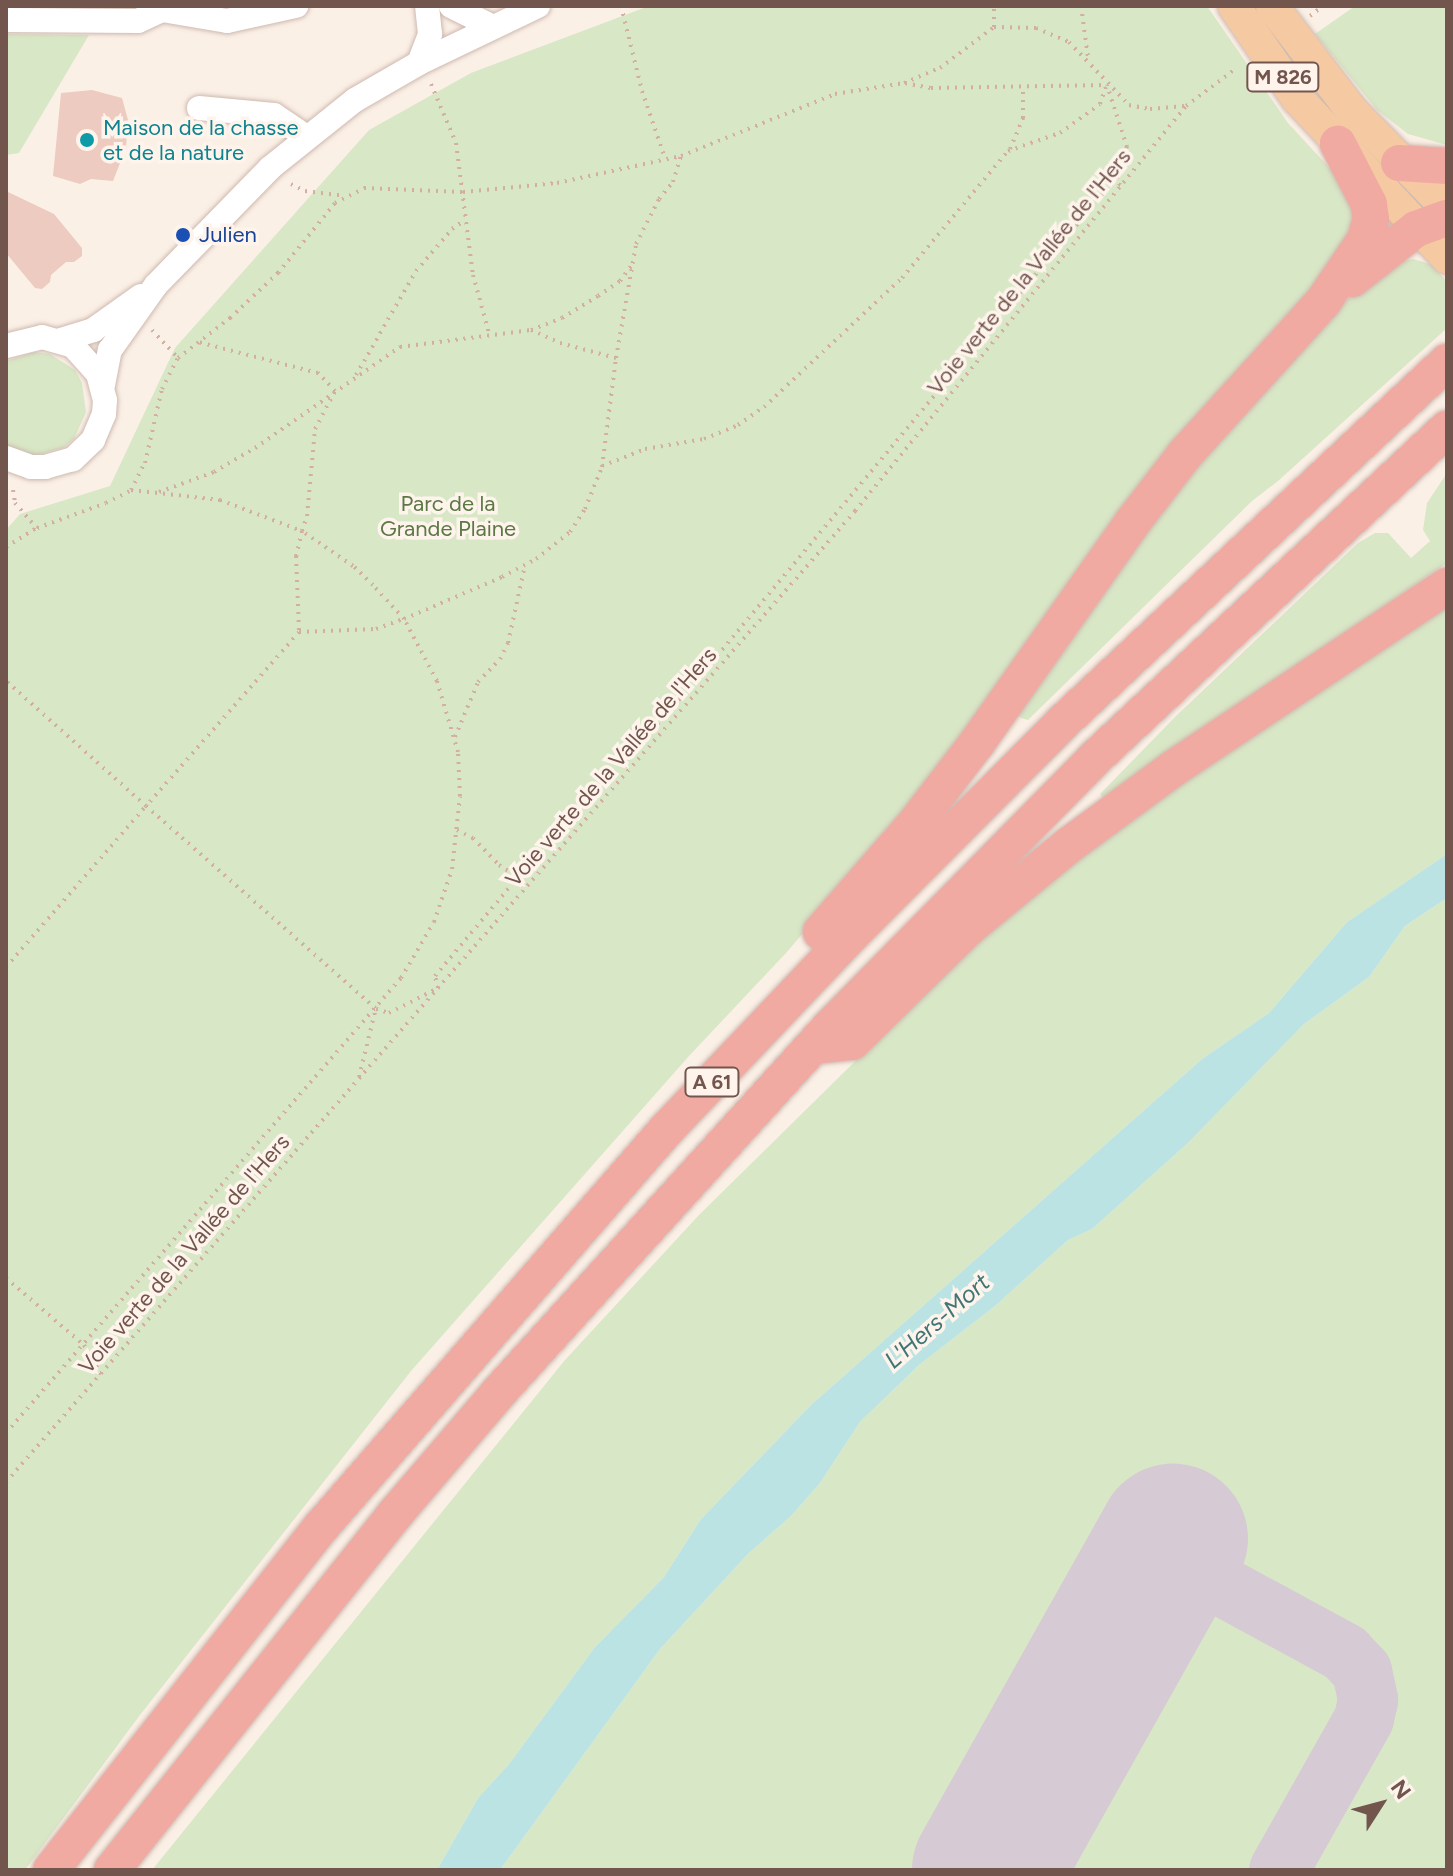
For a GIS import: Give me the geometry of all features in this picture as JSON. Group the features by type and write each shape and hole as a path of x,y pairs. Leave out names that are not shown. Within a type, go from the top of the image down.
{"highway":[{"path":"666,1130 807,948 881,865 977,743 1132,523 1186,453 1323,302 1365,240 1371,219 1365,192 1338,144"},
{"path":"1399,163 1447,166"},
{"path":"1323,302 1437,230"},
{"name":"A 61","path":"51,1870 322,1526 666,1130 852,934 1061,724 1447,362"},
{"name":"A 61","path":"112,1870 395,1514 500,1391 813,1046 1093,760 1447,429"},
{"path":"813,1046 852,1042 968,928 1069,845 1174,768 1447,586"}],"main road":[{"name":"M 826","path":"1234,6 1297,98 1338,144 1437,230 1447,258"},
{"name":"M 826","path":"1272,6 1315,66 1374,135 1447,208"}],"street":[{"path":"6,20 138,21 163,8 227,21 292,6"},
{"path":"425,74 430,34 427,6"},
{"path":"451,6 493,27"},
{"path":"10,463 31,467 59,464 84,450 93,440 104,414 103,385 110,350 156,285 230,205 307,137 355,100 425,74 493,27 538,6"},
{"path":"199,108 274,115 307,137"},
{"path":"6,346 32,337 61,340 93,330 156,285"},
{"path":"61,340 92,363 103,385"}],"path":[{"path":"621,6 642,91 665,158"},
{"path":"994,6 994,27"},
{"path":"1081,6 1088,59"},
{"path":"6,547 37,528 106,503 131,490 145,463 162,389 178,358 278,273 335,203 364,188 463,192 557,183 681,156 835,94 904,83 940,68 994,27 1036,28 1069,42 1129,105 1150,109 1186,106"},
{"name":"Voie verte de la Vallée de l'Hers","path":"6,1482 855,511 1186,106 1234,70"},
{"path":"425,74 456,143 473,275 489,333"},
{"path":"904,83 931,88 1107,85"},
{"path":"1008,151 1060,133 1100,104 1107,85"},
{"path":"1107,85 1127,147 1117,179 1120,185"},
{"path":"602,467 645,449 704,439 738,425 764,407 902,278 1008,151 1023,118 1023,86"},
{"path":"299,632 376,629 404,619 525,565 570,532 585,509 602,467 616,358 636,244 659,199 673,182 681,156"},
{"path":"291,184 305,191 345,196"},
{"path":"6,681 376,1009 389,1013 438,988 435,976 518,877 562,832 707,668 1111,184 1120,185"},
{"path":"355,377 416,271 452,229 466,219"},
{"path":"155,494 214,472 255,448 400,347 489,333 531,330 562,318 598,296 620,281 633,264"},
{"path":"149,327 178,358"},
{"path":"531,330 560,343 616,358"},
{"path":"198,342 318,373 335,391"},
{"path":"6,967 299,632 296,556 307,516 315,429 335,391"},
{"path":"6,489 13,490 15,503 37,528"},
{"path":"6,1433 401,978 434,922 452,869 460,796 455,738 437,681 404,619 353,566 302,531 220,500 131,490"},
{"path":"455,738 478,682 500,659 508,643 525,565"},
{"path":"457,830 473,838 499,865 518,877"},
{"path":"358,1079 376,1009"},
{"path":"6,1278 84,1345 101,1374"}],"green space":[{"name":"Parc de la Grande Plaine","path":"649,6 1207,6 1288,123 1348,188 1353,200 1353,230 1329,273 1280,322 1165,451 941,772 786,953 689,1056 411,1371 140,1715 25,1870 6,1870 6,530 20,514 110,486 175,348 369,130 471,73"},
{"path":"1355,6 1447,6 1447,145 1408,134 1377,110 1315,34"},
{"path":"6,34 89,35 19,153 6,155"},
{"path":"1413,259 1430,264 1447,281 1447,328 1252,501 1028,720 1015,713 1127,550 1275,373 1381,266"},
{"path":"35,352 50,354 75,370 82,383 86,412 74,439 63,448 34,456 6,448 6,361"},
{"path":"1447,473 1447,563 1103,798 1100,794 1175,717 1358,543 1375,533 1388,533 1411,558 1430,541 1423,530 1427,503"},
{"path":"1447,603 1447,854 1347,922 1269,1013 1202,1059 811,1405 701,1519 664,1577 595,1647 509,1764 478,1798 437,1870 152,1870 565,1360 699,1215 967,951 1020,904 1142,809"},
{"path":"1447,898 1447,1870 1297,1870 1383,1711 1384,1686 1374,1660 1356,1640 1134,1514 933,1870 500,1870 660,1649 748,1554 792,1515 820,1483 860,1422 919,1365 995,1306 1068,1240 1092,1229 1188,1143 1304,1024 1369,977 1405,926"},
{"path":"1215,1608 1237,1612 1330,1661 1346,1672 1353,1690 1342,1729 1263,1870 1044,1870 1178,1630"}],"water":[{"name":"L'Hers-Mort","path":"1447,854 1447,898 1405,926 1369,977 1304,1024 1188,1143 1092,1229 1068,1240 995,1306 919,1365 860,1422 820,1483 792,1515 748,1554 660,1649 500,1870 437,1870 478,1798 509,1764 595,1647 664,1577 701,1519 811,1405 1202,1059 1269,1013 1347,922"}],"building":[{"name":"Maison de la chasse et de la nature","path":"92,90 122,98 128,120 126,148 113,181 91,179 80,184 53,176 61,93"},
{"path":"6,191 54,214 82,248 82,256 74,262 66,262 51,275 50,282 42,289 35,288 6,253"}],"taxiway":[{"path":"1140,1598 1167,1576 1196,1572 1345,1653 1362,1671 1368,1700 1364,1719 1279,1870"}],"runway":[{"path":"987,1870 1173,1539"}],"place":[{"name":"Maison de la chasse et de la nature","path":"87,140"},
{"name":"Julien","path":"183,235"}]}
